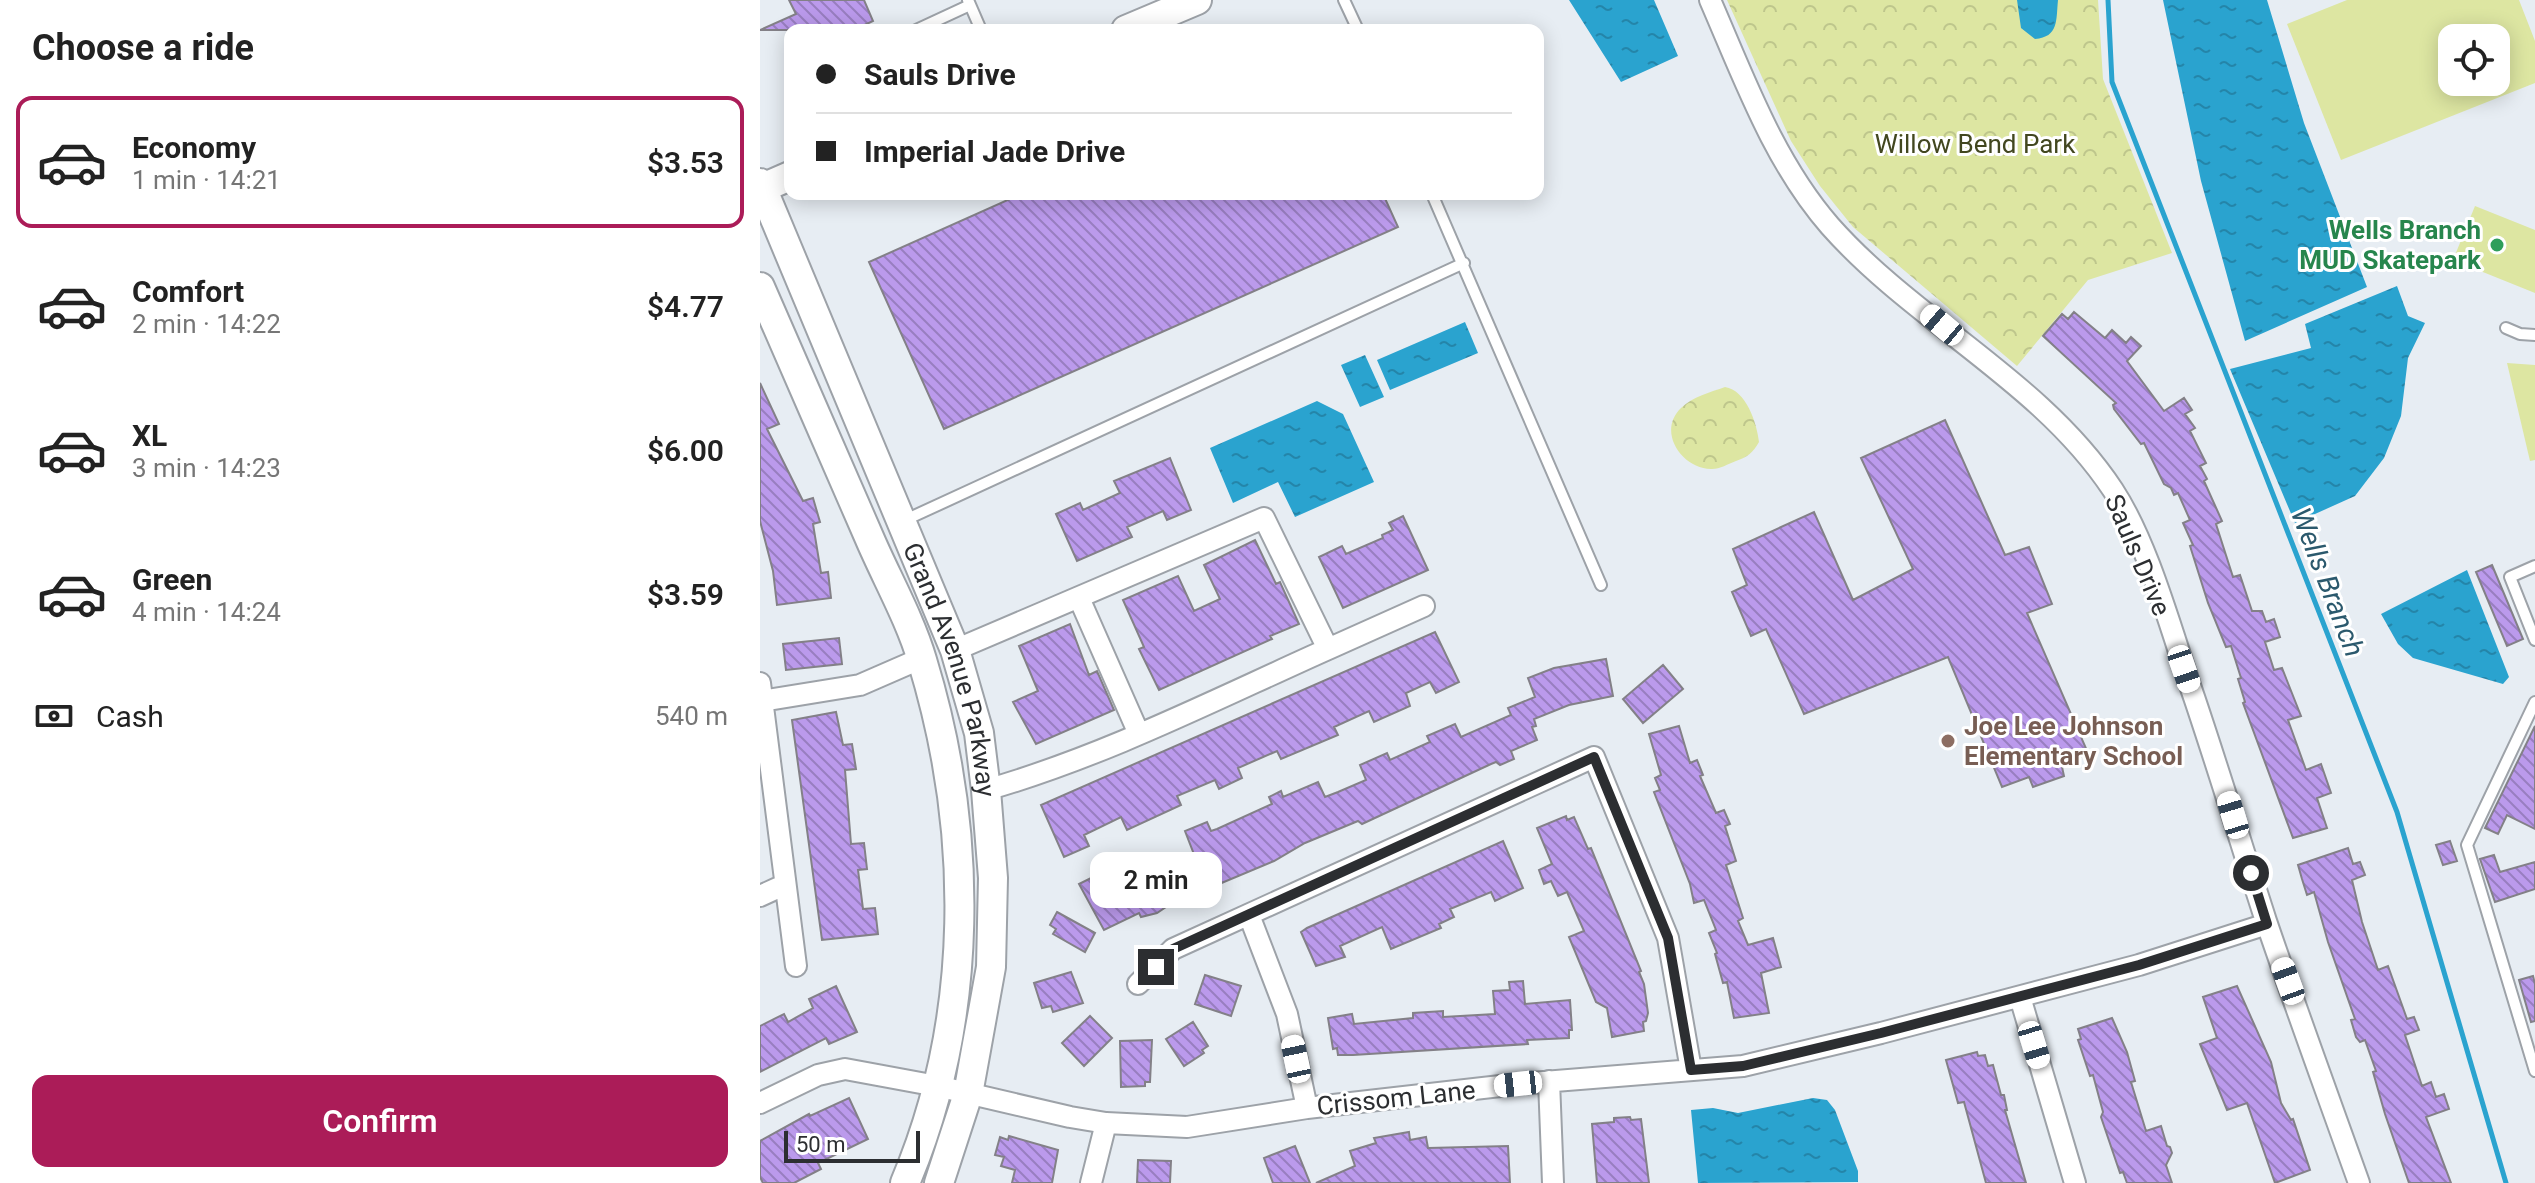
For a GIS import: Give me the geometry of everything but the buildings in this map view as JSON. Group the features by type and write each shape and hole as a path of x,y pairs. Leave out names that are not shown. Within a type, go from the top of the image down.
{"street":[{"path":"1140,24 1197,0"},
{"name":"Sauls Drive","path":"1710,0 1764,124 1807,197 1832,228 1874,268 2032,400 2079,444 2115,493 2143,552 2215,758 2267,924 2359,1183"},
{"path":"761,187 784,178"},
{"name":"Grand Avenue Parkway","path":"761,187 955,650 979,733 993,878 991,967 968,1094 939,1183"},
{"name":"Grand Avenue Parkway","path":"760,287 922,658 947,764 959,857 961,933 958,968 937,1086 905,1183"},
{"path":"796,966 761,692 860,685 922,658 955,650 1264,518 1328,649"},
{"path":"1079,598 1139,734"},
{"path":"986,790 1039,774 1139,734 1424,606"},
{"path":"1138,984 1173,949 1594,757 1668,938 1691,1070"},
{"path":"760,896 784,885"},
{"path":"1249,915 1287,1014 1307,1108"},
{"name":"Crissom Lane","path":"760,1103 818,1075 845,1069 1106,1123 1187,1127 1307,1108 1549,1081 1743,1066 2139,965 2267,924"},
{"path":"2020,997 2075,1183"},
{"path":"1549,1081 1553,1183"},
{"path":"1091,1183 1106,1123"}],"lane":[{"path":"1344,0 1355,24"},
{"path":"927,24 969,2 978,24"},
{"path":"1435,200 1601,585"},
{"path":"902,522 1464,263"},
{"path":"2506,328 2520,334 2535,335"},
{"path":"2535,566 2510,577 2535,640"},
{"path":"2535,702 2467,845 2535,1071"}],"green space":[{"name":"Willow Bend Park","path":"1727,0 2098,0 2103,79 2172,253 2088,280 2017,366 1853,227 1820,186 1791,141"},
{"path":"2347,0 2519,0 2535,41 2535,83 2510,93 2510,24 2438,24 2438,96 2502,96 2341,160 2287,24"},
{"name":"Wells Branch MUD Skatepark","path":"2475,206 2535,230 2535,293 2453,260"},
{"path":"2507,363 2535,365 2535,460 2530,461"},
{"path":"1725,387 1739,394 1744,401 1753,417 1759,442 1747,456 1718,468 1701,468 1676,448 1671,428 1681,408 1702,395"}],"water":[{"path":"1569,0 1654,0 1678,56 1621,82"},
{"path":"2017,0 2058,0 2055,26 2048,35 2035,39 2021,28"},
{"path":"2163,0 2267,0 2304,123 2367,287 2245,341 2201,181"},
{"path":"2397,286 2408,316 2425,323 2408,358 2401,416 2384,458 2355,496 2295,523 2230,369 2311,348 2305,324"},
{"path":"1465,322 1478,353 1390,390 1377,360"},
{"path":"1365,355 1384,397 1360,407 1341,365"},
{"path":"1317,401 1343,414 1374,482 1295,517 1278,482 1233,503 1210,448"},
{"path":"2467,570 2509,677 2503,684 2413,658 2398,644 2381,614"},
{"path":"1813,1098 1827,1100 1835,1110 1858,1171 1858,1182 1698,1183 1691,1110 1713,1108 1738,1113"}],"waterway":[{"name":"Wells Branch","path":"2108,0 2112,82 2397,812 2506,1183"}],"place":[{"name":"Wells Branch MUD Skatepark","path":"2497,245"},
{"name":"Joe Lee Johnson Elementary School","path":"1948,741"}],"route":[{"path":"1156,967 1173,949 1594,757 1668,938 1691,1070 1743,1066 1881,1033 2139,965 2267,924 2251,873"}]}
